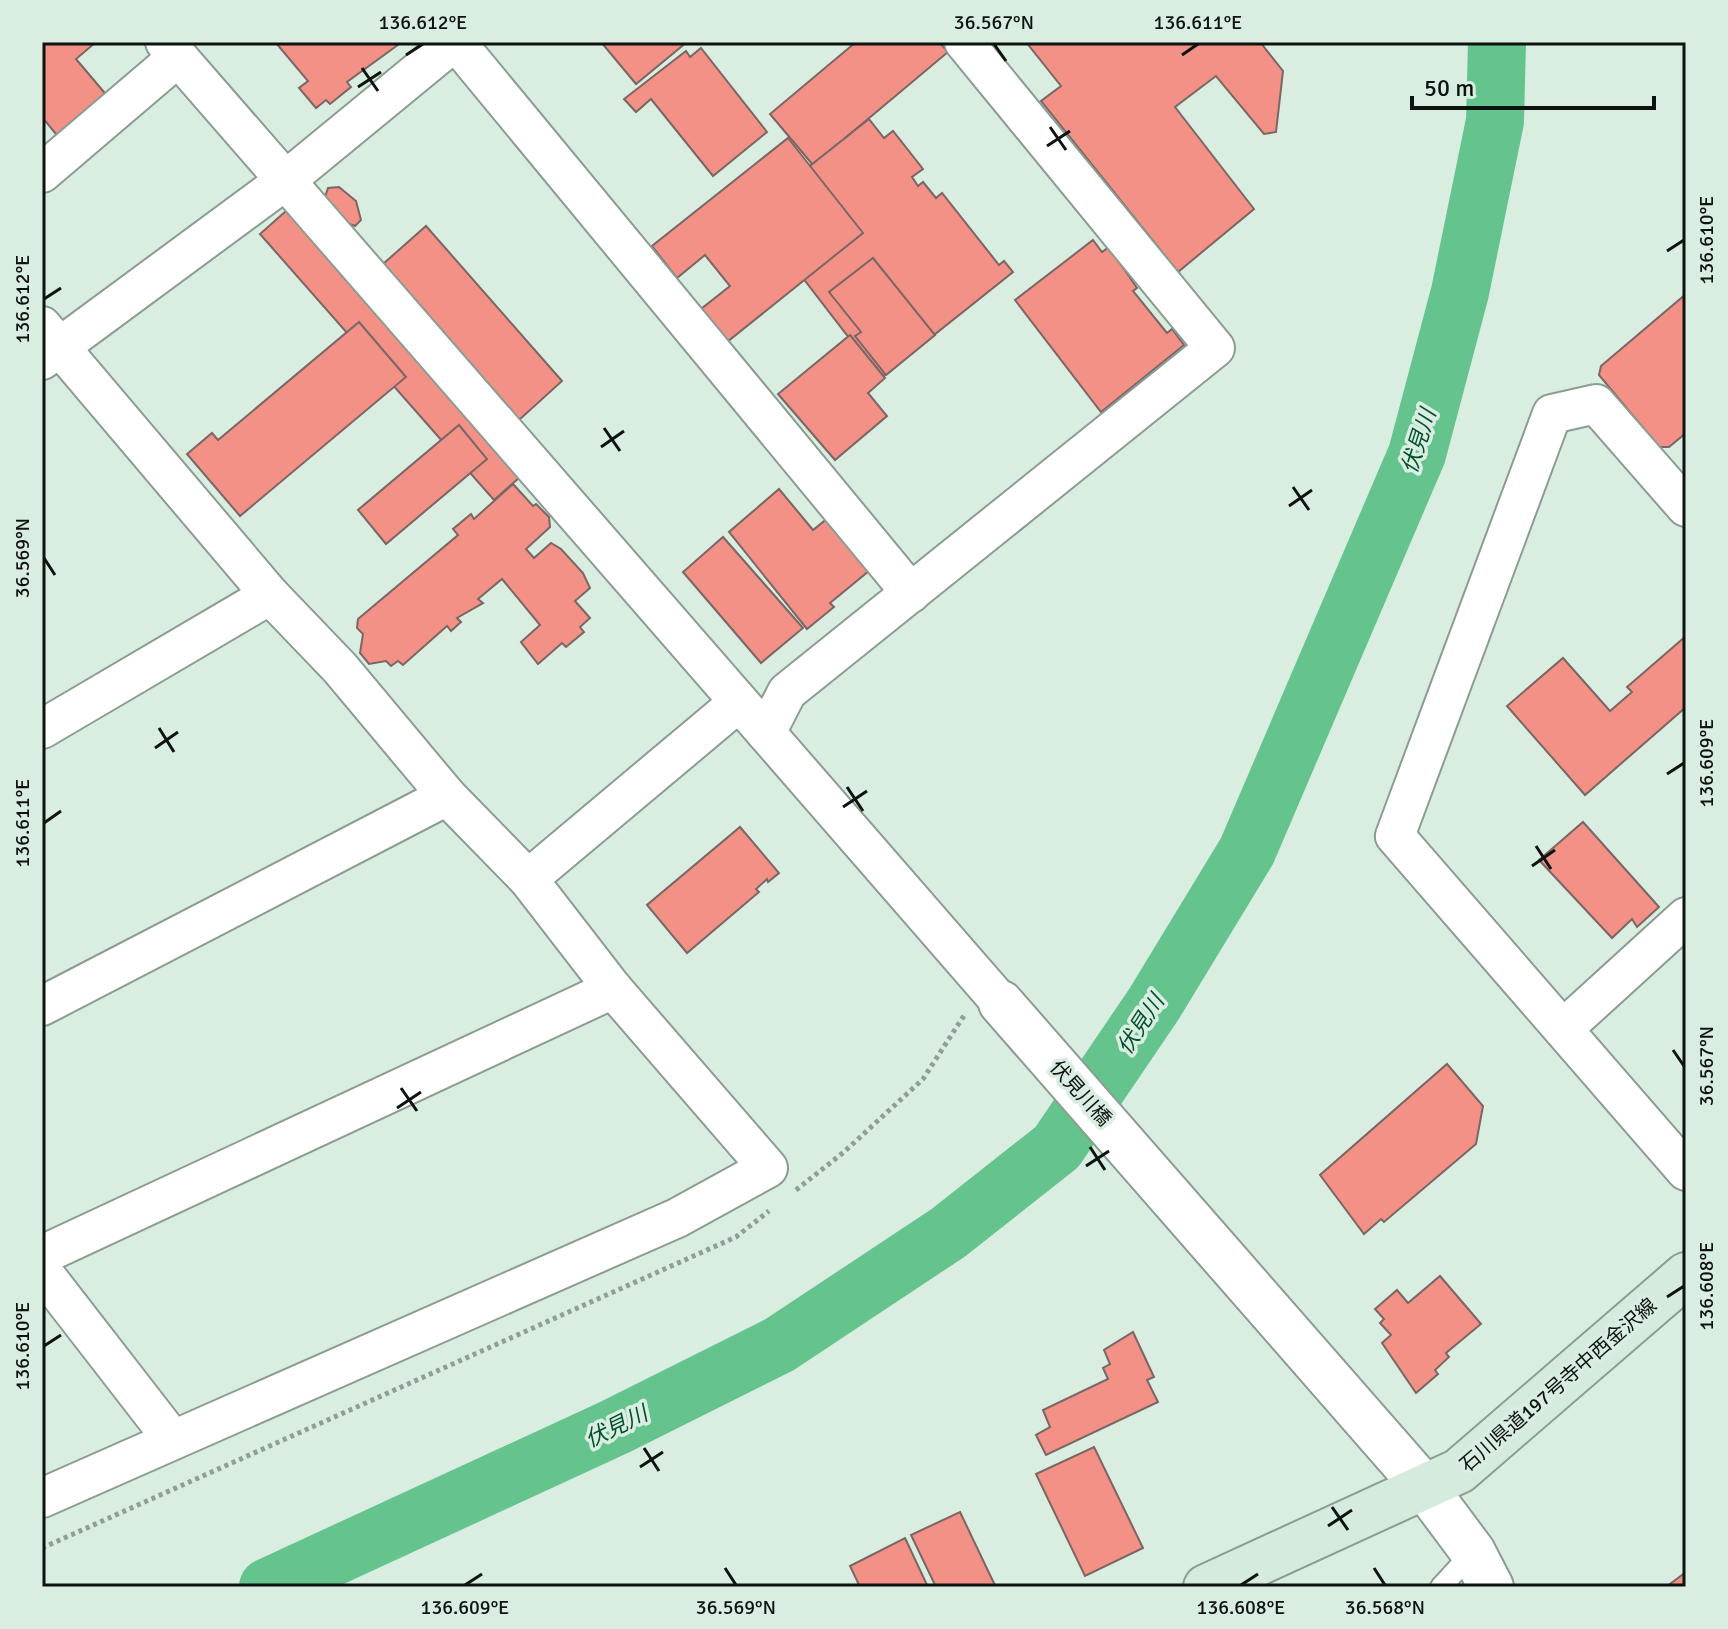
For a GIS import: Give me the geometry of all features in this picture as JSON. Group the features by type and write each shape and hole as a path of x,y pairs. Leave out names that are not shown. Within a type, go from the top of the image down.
{"main road":[{"name":"石川県道197号寺中西金沢線","path":"1206,1587 1426,1489 1459,1471 1686,1275"}],"street":[{"path":"42,1498 648,1231 768,1168 613,989 528,879 447,796 340,668 270,595 48,345 286,180 455,42 911,593"},
{"path":"766,733 787,692 1215,348 964,42"},
{"path":"42,173 172,50 1001,1003"},
{"path":"1686,507 1596,404 1552,414 1395,836 1686,1171"},
{"path":"42,729 270,595"},
{"path":"528,879 739,702"},
{"path":"42,1006 447,796"},
{"path":"1563,1029 1686,917"},
{"path":"42,1255 613,989"},
{"name":"伏見川橋","path":"1001,1003 1426,1489 1482,1570"},
{"path":"42,1271 173,1440"}],"lane":[{"path":"1441,1587 1482,1570"}],"building":[{"path":"44,42 96,42 76,59 109,98 60,139 42,117"},
{"path":"402,42 347,82 351,87 330,104 326,100 316,108 299,88 308,81 276,43"},
{"path":"601,42 687,42 636,84"},
{"path":"856,42 939,42 948,52 813,165 770,114"},
{"path":"1026,42 1260,42 1283,71 1276,132 1264,134 1216,76 1175,107 1254,209 1178,272 1041,101 1061,86"},
{"path":"701,48 767,132 713,176 651,99 636,112 624,99 686,51 690,57"},
{"path":"869,119 884,138 893,131 923,169 912,177 918,186 923,182 936,198 942,193 999,265 1004,261 1013,272 880,378 752,212"},
{"path":"788,138 863,233 727,342 701,309 730,286 705,255 677,278 652,246"},
{"path":"314,186 325,197 328,188 339,187 356,201 361,220 355,226 347,223 383,264 426,226 562,381 519,420 547,453 494,500 260,234"},
{"path":"1093,240 1102,252 1109,247 1137,288 1133,291 1167,333 1172,329 1184,345 1101,412 1015,300"},
{"path":"873,258 935,335 886,375 855,336 861,332 829,292"},
{"path":"1686,294 1686,433 1669,447 1659,447 1599,375 1601,366"},
{"path":"359,322 406,377 240,516 187,454 212,433 218,440"},
{"path":"850,335 885,378 868,393 887,416 835,460 778,394"},
{"path":"459,425 487,459 386,544 358,510"},
{"path":"513,484 533,506 536,504 549,517 550,527 526,549 534,558 551,543 561,549 583,573 590,588 575,601 590,618 580,627 584,632 566,647 562,643 538,664 521,642 540,625 502,579 478,599 483,603 457,618 461,622 451,631 447,626 403,665 398,661 391,666 386,661 369,664 360,653 363,634 357,628 358,619 458,535 453,529 471,514 474,519"},
{"path":"779,489 813,530 828,518 870,570 830,603 834,607 807,629 729,532"},
{"path":"723,537 803,628 761,663 683,572"},
{"path":"1686,636 1686,707 1585,795 1507,706 1563,658 1610,711 1632,692 1627,687"},
{"path":"1583,822 1659,907 1637,927 1632,919 1612,938 1539,860"},
{"path":"740,827 779,873 768,882 767,879 756,889 759,892 687,953 647,905"},
{"path":"1447,1064 1483,1106 1476,1144 1384,1222 1381,1219 1364,1234 1320,1175"},
{"path":"1440,1276 1481,1324 1446,1353 1449,1357 1435,1370 1438,1374 1416,1393 1382,1343 1391,1335 1380,1323 1384,1319 1375,1309 1397,1290 1408,1303"},
{"path":"1133,1332 1154,1377 1147,1380 1158,1402 1046,1455 1036,1435 1050,1427 1043,1410 1108,1379 1103,1368 1110,1364 1104,1350"},
{"path":"1094,1447 1143,1548 1085,1576 1036,1474"},
{"path":"960,1512 996,1587 936,1587 911,1535"},
{"path":"905,1538 928,1587 860,1587 850,1566"},
{"path":"1686,1572 1686,1587 1666,1587"}],"waterway":[{"name":"伏見川","path":"268,1587 615,1427 779,1345 948,1233 1057,1147 1154,1004 1247,851 1417,454 1460,292 1495,121 1497,42"}]}
